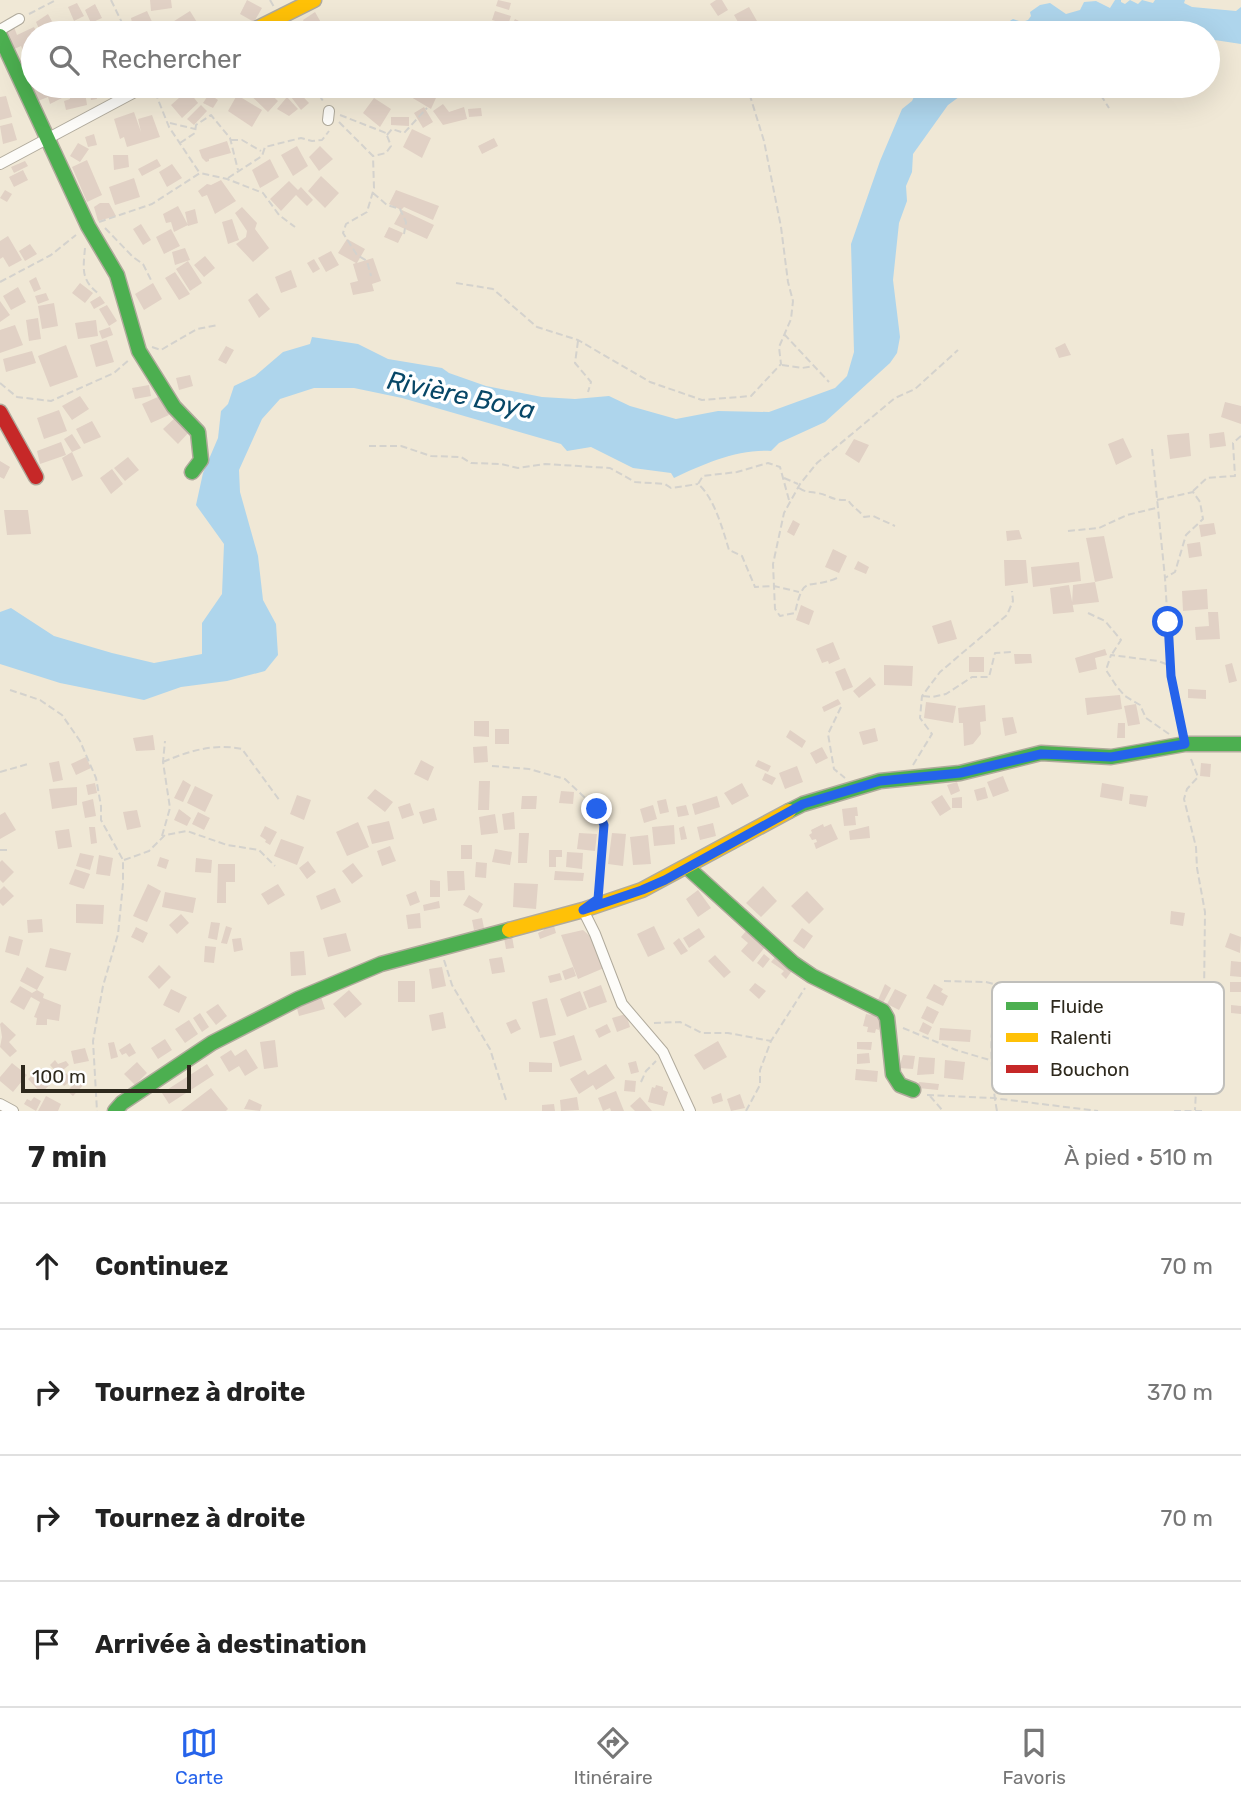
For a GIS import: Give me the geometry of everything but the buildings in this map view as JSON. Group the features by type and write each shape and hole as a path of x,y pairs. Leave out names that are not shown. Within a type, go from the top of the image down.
{"street":[{"path":"272,21 314,0"},
{"path":"0,30 19,19"},
{"path":"0,36 21,81"},
{"path":"29,98 88,226 117,275 139,351 174,407 198,432 201,460 192,472"},
{"path":"0,164 124,98"},
{"path":"0,412 36,477"},
{"path":"115,1111 122,1103 212,1043 298,999 381,964 583,910 642,890 803,804 880,781 960,773 1041,754 1111,757 1177,742 1241,744"},
{"path":"687,867 793,963 812,976 883,1011 887,1018 893,1074 900,1085 913,1090"},
{"path":"583,910 622,1004 663,1052 690,1111"},
{"path":"0,1104 13,1111"}],"path":[{"path":"19,19 56,0"},
{"path":"111,0 121,21"},
{"path":"157,98 167,122 200,173 227,179 263,193 279,215 295,227"},
{"path":"319,98 328,116 373,156 373,193 366,212 346,224 343,233 357,255 367,261 371,276"},
{"path":"456,283 493,289 537,327 578,340 650,382 702,400 751,396 781,364 779,347 791,319 793,301 764,141 751,98"},
{"path":"1103,98 1110,108"},
{"path":"387,135 392,129 404,133 427,108"},
{"path":"180,143 195,133 196,125 211,115 230,141 238,171"},
{"path":"328,116 387,135"},
{"path":"227,179 262,156 265,147 301,138 322,140 329,132 328,116"},
{"path":"167,122 196,130"},
{"path":"373,156 386,153 391,146 387,135"},
{"path":"230,141 242,140 263,152"},
{"path":"151,280 143,264 100,222 152,204 200,173"},
{"path":"373,193 387,205 400,209 406,222 404,234"},
{"path":"0,282 51,255 88,226"},
{"path":"88,226 84,272 87,284 99,294"},
{"path":"0,383 17,397 51,401 114,373 139,351 151,346 161,350 197,329 218,325"},
{"path":"783,333 829,382"},
{"path":"578,340 575,363 591,382 587,392"},
{"path":"837,578 824,584 810,582 799,592 795,613 780,616 775,609 773,564 789,501 817,463 895,398 915,389 958,350"},
{"path":"781,364 802,368 816,366"},
{"path":"1235,476 1233,443 1241,436"},
{"path":"369,446 401,446 431,456 461,457 471,463 501,464 518,468 545,464 610,468 635,482 665,484 671,488 698,484 704,489 711,506 720,517 729,550 742,556 755,587 774,586 799,592"},
{"path":"1152,449 1177,742"},
{"path":"698,484 703,476 768,463 780,467 789,501"},
{"path":"1156,500 1193,492 1207,478 1241,475"},
{"path":"783,478 792,480 807,493 817,493 834,500 848,500 864,517 873,516 895,526"},
{"path":"1165,578 1175,572 1186,535 1203,519 1200,502 1193,492"},
{"path":"1068,531 1099,528 1127,515 1157,508"},
{"path":"906,778 932,734 920,718 922,696 940,672 1007,615 1013,601 1012,591"},
{"path":"1088,612 1105,621 1121,640 1111,655 1106,670 1117,687 1125,696 1140,705 1146,718 1177,742 1198,777 1187,789 1184,799 1196,847 1196,868 1205,912 1204,982"},
{"path":"922,696 946,694 971,677 989,677 995,653 1011,652"},
{"path":"1111,655 1158,661 1171,666"},
{"path":"10,690 40,700 62,715 80,741 96,778 101,820 123,860 118,934 103,986 93,1041 97,1111"},
{"path":"841,707 828,734 834,769 856,788"},
{"path":"162,837 170,808 163,762 165,741"},
{"path":"163,762 189,751 225,745 242,748 279,801"},
{"path":"0,772 28,764"},
{"path":"492,766 529,769 565,779 597,809 604,825 598,899 583,910"},
{"path":"123,860 149,852 162,837 173,831 187,831 227,845 259,850 275,866"},
{"path":"0,850 9,850"},
{"path":"440,947 452,985 489,1049 507,1103"},
{"path":"746,1111 760,1085 760,1070 771,1041 812,976"},
{"path":"944,981 992,984"},
{"path":"639,1023 680,1022 702,1033 728,1033 771,1041"},
{"path":"889,1032 902,1028 956,1050 992,1061"},
{"path":"641,1082 646,1071 663,1052"},
{"path":"913,1090 930,1096 993,1098 1098,1111"},
{"path":"993,1094 997,1111"},
{"path":"930,1096 943,1111"},
{"path":"1174,1111 1202,1111"}],"water":[{"path":"1115,0 1121,0 1125,4 1130,0 1138,4 1142,0 1153,3 1155,0 1185,0 1184,3 1192,7 1236,11 1241,7 1241,44 1220,41 1220,21 1025,21 1031,16 1030,12 1040,5 1050,3 1066,14 1080,10 1084,2 1096,1 1110,8"},
{"name":"Rivière Boya","path":"913,98 958,98 948,105 913,154 912,172 906,186 907,201 899,223 893,280 900,337 897,353 890,363 825,422 779,443 771,451 733,455 674,478 671,473 633,468 591,447 567,451 561,444 402,398 354,388 314,388 280,399 262,419 239,470 240,492 258,556 263,600 276,624 278,655 265,671 227,681 181,687 144,700 60,683 0,664 0,612 11,608 54,636 112,653 154,663 202,654 202,623 222,594 224,544 196,505 203,473 218,438 221,411 228,404 234,386 255,376 283,352 310,344 312,337 358,344 388,359 442,368 486,386 542,397 575,399 609,396 630,406 676,419 718,411 769,412 835,388 847,376 854,352 851,244 880,161 902,109"}],"traffic: fast":[{"path":"0,36 21,81"},
{"path":"29,98 88,226 117,275 139,351 174,407 198,432 201,460 192,472"},
{"path":"789,811 803,804 880,781 960,773 1041,753 1111,757 1185,744 1241,744"},
{"path":"687,867 793,963 812,976 883,1011 887,1018 893,1074 900,1085 913,1090"},
{"path":"115,1111 122,1103 212,1043 298,999 381,964 509,930"}],"traffic: slow":[{"path":"272,21 314,0"},
{"path":"509,930 583,910 642,890 789,811"}],"traffic: jam":[{"path":"0,412 36,477"}],"route":[{"path":"597,809 604,825 599,860 598,899 583,910 665,880 803,804 880,781 960,773 1041,754 1111,757 1185,744 1171,676 1168,622"}]}
